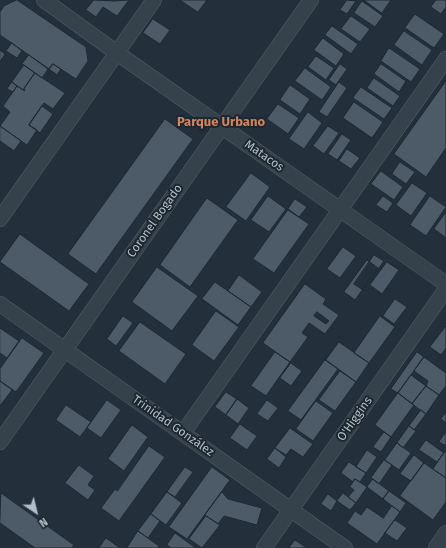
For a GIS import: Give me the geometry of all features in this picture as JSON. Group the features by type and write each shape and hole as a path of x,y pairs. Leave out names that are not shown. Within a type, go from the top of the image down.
{"street":[{"name":"Matacos","path":"44,0 446,284"},
{"path":"0,220 154,0"},
{"name":"Coronel Bogado","path":"0,442 311,0"},
{"path":"183,433 446,59"},
{"name":"O'Higgins","path":"264,548 446,289"},
{"name":"Trinidad González","path":"0,304 345,548"},
{"path":"436,548 446,533"}],"building":[{"path":"17,0 86,47 88,61 76,79 53,64 49,69 0,35 0,12 4,6"},
{"path":"94,0 129,0 117,16 103,7 96,17 86,10"},
{"path":"180,0 207,0 198,12"},
{"path":"347,0 356,1 347,14 340,10"},
{"path":"364,0 391,0 382,13"},
{"path":"436,0 446,0 446,7 441,14 431,7"},
{"path":"362,1 383,16 375,27 354,13"},
{"path":"415,14 444,34 434,48 405,28"},
{"path":"351,16 370,29 360,42 341,29"},
{"path":"153,19 170,30 160,44 143,33"},
{"path":"332,26 358,44 351,54 325,35"},
{"path":"404,31 432,50 422,65 394,45"},
{"path":"323,38 344,54 336,66 314,50"},
{"path":"12,43 22,51 17,58 6,51"},
{"path":"389,48 420,69 411,82 381,61"},
{"path":"0,50 5,54 0,62"},
{"path":"29,55 48,69 42,78 22,64"},
{"path":"316,56 334,68 326,80 308,67"},
{"path":"53,64 61,69 57,75 49,69"},
{"path":"340,64 347,69 336,85 329,80"},
{"path":"381,64 406,81 399,92 374,74"},
{"path":"24,65 35,73 23,90 12,82"},
{"path":"305,68 331,87 322,100 295,81"},
{"path":"35,73 65,93 53,109 44,103 29,125 37,130 27,145 0,126 10,112 3,106 17,86 25,91 24,89"},
{"path":"374,78 400,96 393,106 367,88"},
{"path":"446,81 446,148 426,177 394,154"},
{"path":"12,82 17,86 13,92 7,89"},
{"path":"339,82 347,88 327,117 319,112"},
{"path":"290,85 310,99 300,114 280,100"},
{"path":"361,87 392,108 384,119 353,98"},
{"path":"354,102 383,122 372,138 343,118"},
{"path":"278,104 299,118 288,134 267,119"},
{"path":"42,106 53,114 40,133 29,125"},
{"path":"308,112 322,123 304,149 289,139"},
{"path":"165,119 193,139 96,274 68,254"},
{"path":"0,126 21,141 14,151 0,141"},
{"path":"328,126 339,133 324,154 313,146"},
{"path":"342,134 351,140 337,160 328,154"},
{"path":"347,149 360,158 351,169 339,161"},
{"path":"400,162 415,172 406,184 392,174"},
{"path":"381,171 403,187 394,200 371,184"},
{"path":"251,173 270,187 246,221 226,207"},
{"path":"412,183 427,193 411,216 396,205"},
{"path":"268,196 286,209 269,232 251,220"},
{"path":"383,196 393,203 387,212 376,205"},
{"path":"430,196 446,207 426,236 410,225"},
{"path":"207,198 238,220 190,287 160,265"},
{"path":"295,199 307,207 299,217 288,209"},
{"path":"288,210 309,224 274,273 253,259"},
{"path":"446,212 446,238 434,229"},
{"path":"20,234 89,284 69,311 0,262"},
{"path":"343,247 356,256 340,278 327,269"},
{"path":"374,255 384,261 363,290 354,284"},
{"path":"367,260 378,268 355,300 344,292"},
{"path":"387,262 399,270 382,294 370,285"},
{"path":"157,267 198,296 172,331 132,302"},
{"path":"239,275 262,292 251,307 228,291"},
{"path":"215,282 251,307 238,325 202,299"},
{"path":"305,284 326,299 323,304 339,315 325,334 309,323 302,333 308,337 290,362 263,343","holes":["317,312 329,321 326,324 314,316"]},
{"path":"395,299 407,307 394,324 383,316"},
{"path":"216,311 239,327 214,361 192,345"},
{"path":"123,316 133,323 116,346 107,339"},
{"path":"380,316 395,327 369,363 354,353"},
{"path":"140,322 186,354 165,384 119,351"},
{"path":"446,326 446,348 441,355 430,347"},
{"path":"0,328 19,341 7,358 0,353"},
{"path":"22,338 44,353 16,392 0,381 0,369"},
{"path":"339,342 369,363 356,382 326,360"},
{"path":"275,352 290,362 266,396 251,386"},
{"path":"417,352 424,357 398,393 391,389"},
{"path":"424,357 446,373 446,386 439,395 426,386 428,381 414,371"},
{"path":"325,360 338,369 301,420 288,411"},
{"path":"291,363 302,371 291,386 280,378"},
{"path":"340,371 356,382 335,411 319,400"},
{"path":"411,375 426,386 412,404 398,393"},
{"path":"0,381 12,390 0,406"},
{"path":"426,386 439,395 426,414 412,404"},
{"path":"226,392 237,399 226,415 215,407"},
{"path":"398,393 414,405 391,437 375,425"},
{"path":"237,399 249,408 238,424 226,415"},
{"path":"107,400 121,410 101,438 87,428"},
{"path":"267,400 278,408 268,421 257,414"},
{"path":"316,401 333,413 313,441 296,429"},
{"path":"66,405 91,422 80,437 56,420"},
{"path":"421,410 426,414 414,430 409,426"},
{"path":"446,412 446,423 441,419"},
{"path":"240,424 257,436 247,450 230,438"},
{"path":"132,425 148,437 124,471 108,459"},
{"path":"409,426 416,431 403,448 397,443"},
{"path":"290,428 313,444 303,457 291,449 286,455 275,448"},
{"path":"384,432 391,437 381,452 373,447"},
{"path":"446,432 446,446 439,442"},
{"path":"426,440 444,453 437,462 419,450"},
{"path":"397,443 411,453 399,470 385,460"},
{"path":"149,446 165,457 119,521 101,508 115,489 117,491"},
{"path":"275,448 286,457 279,468 267,459"},
{"path":"367,450 377,457 366,473 356,467"},
{"path":"446,450 446,478 433,469"},
{"path":"414,455 424,463 411,481 400,474"},
{"path":"384,460 392,465 379,484 371,478"},
{"path":"349,462 366,473 360,482 355,479 353,482 341,473"},
{"path":"424,463 446,478 446,502 433,520 400,496"},
{"path":"79,465 94,476 88,485 95,490 88,500 65,483"},
{"path":"185,467 193,472 175,497 167,492"},
{"path":"212,467 230,480 187,539 169,527"},
{"path":"355,479 367,487 356,503 348,497 354,490 350,487"},
{"path":"373,479 389,491 383,499 367,487"},
{"path":"389,491 406,503 400,512 383,499"},
{"path":"167,492 182,503 166,525 151,514"},
{"path":"222,492 228,499 262,508 257,525 224,516 218,524 205,515"},
{"path":"1,493 74,545 72,548 35,548 0,523"},
{"path":"343,493 356,503 350,510 337,501"},
{"path":"328,494 337,501 331,511 321,504"},
{"path":"392,506 400,512 377,544 347,523 355,511 361,515 367,507 383,518"},
{"path":"151,514 160,521 148,538 138,531"},
{"path":"206,516 220,525 202,548 189,539"},
{"path":"395,520 407,528 397,541 385,533"},
{"path":"138,531 159,546 158,548 127,548"},
{"path":"175,533 196,548 171,548 167,545"},
{"path":"106,538 120,548 99,548"},
{"path":"295,540 307,548 289,548"}],"district":[{"name":"Parque Urbano","path":"221,122"}]}
